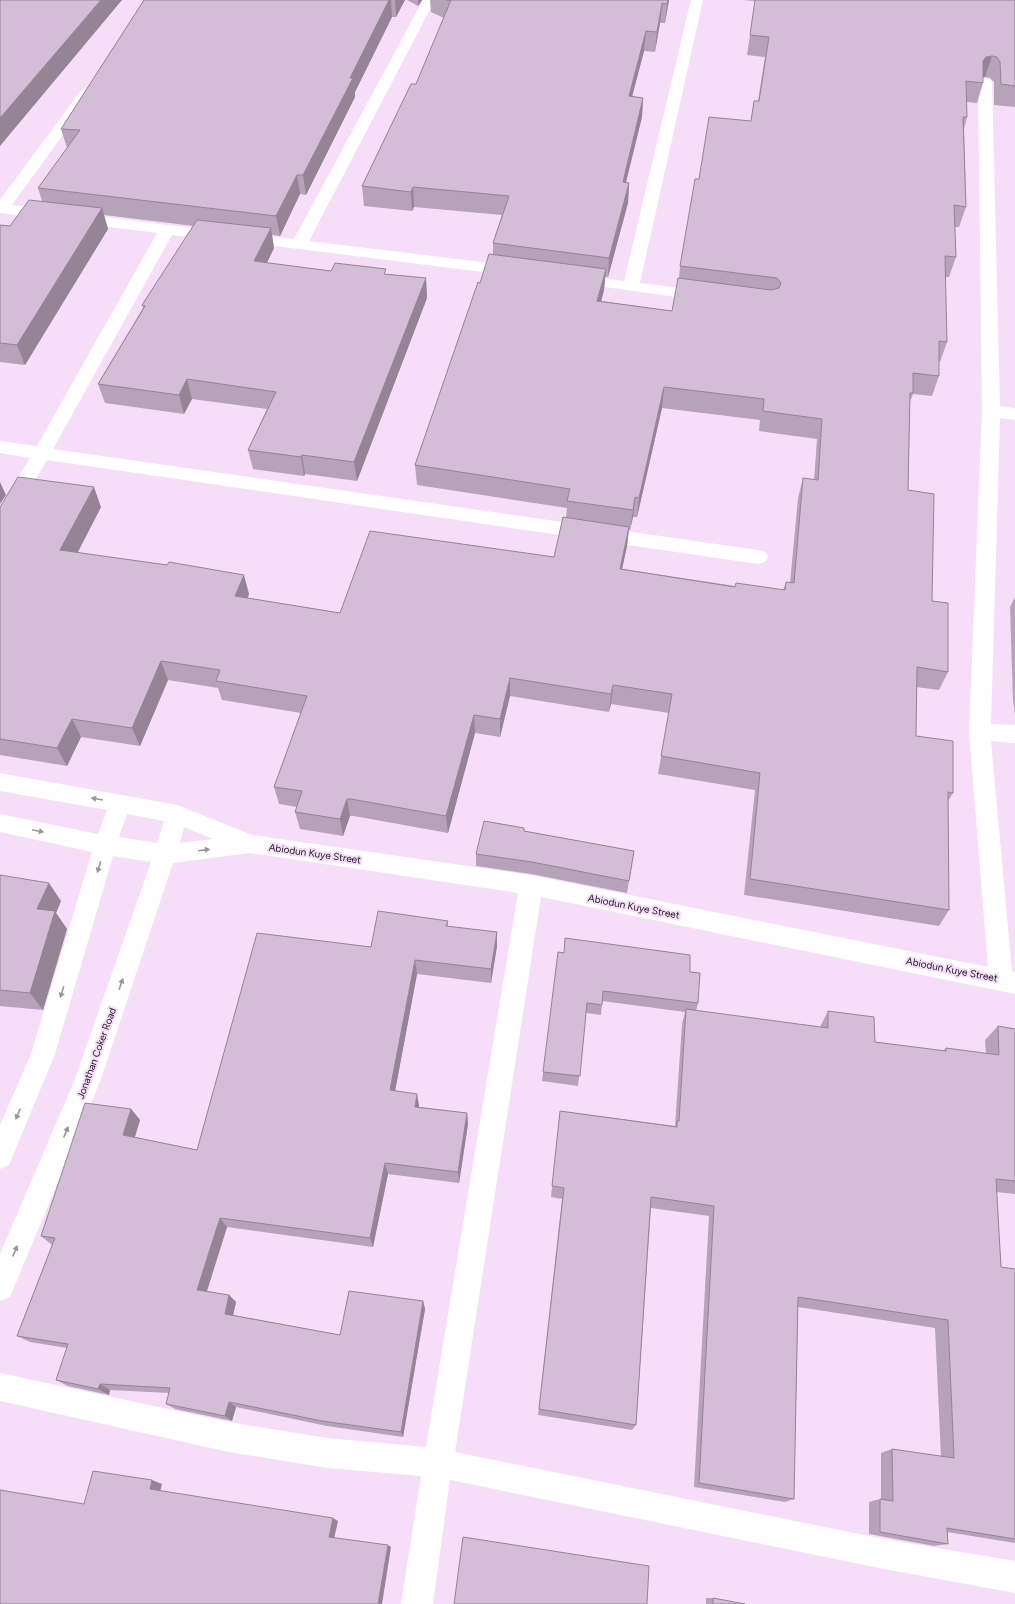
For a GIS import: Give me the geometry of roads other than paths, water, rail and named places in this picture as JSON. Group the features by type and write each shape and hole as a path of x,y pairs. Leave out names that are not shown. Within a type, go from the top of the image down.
{"street":[{"path":"299,244 429,0"},
{"path":"631,286 697,0"},
{"path":"985,82 991,411 980,732 1008,981"},
{"path":"93,83 1,208 167,230 299,244 528,273"},
{"path":"0,523 42,453 167,230"},
{"path":"560,277 722,298"},
{"path":"991,411 1015,414"},
{"path":"0,447 758,557"},
{"path":"980,732 1015,734"},
{"name":"Abiodun Kuye Street","path":"0,782 177,814 251,844 532,885 1008,981"},
{"path":"0,1156 43,1054 105,845 120,804"},
{"name":"Jonathan Coker Road","path":"0,1287 88,1079 165,854 177,814"},
{"name":"Abiodun Kuye Street","path":"0,823 105,845 165,854 251,844"},
{"path":"417,1604 438,1463 532,885"},
{"path":"0,1387 251,1441 327,1453 438,1463 884,1554 1015,1577"}]}
